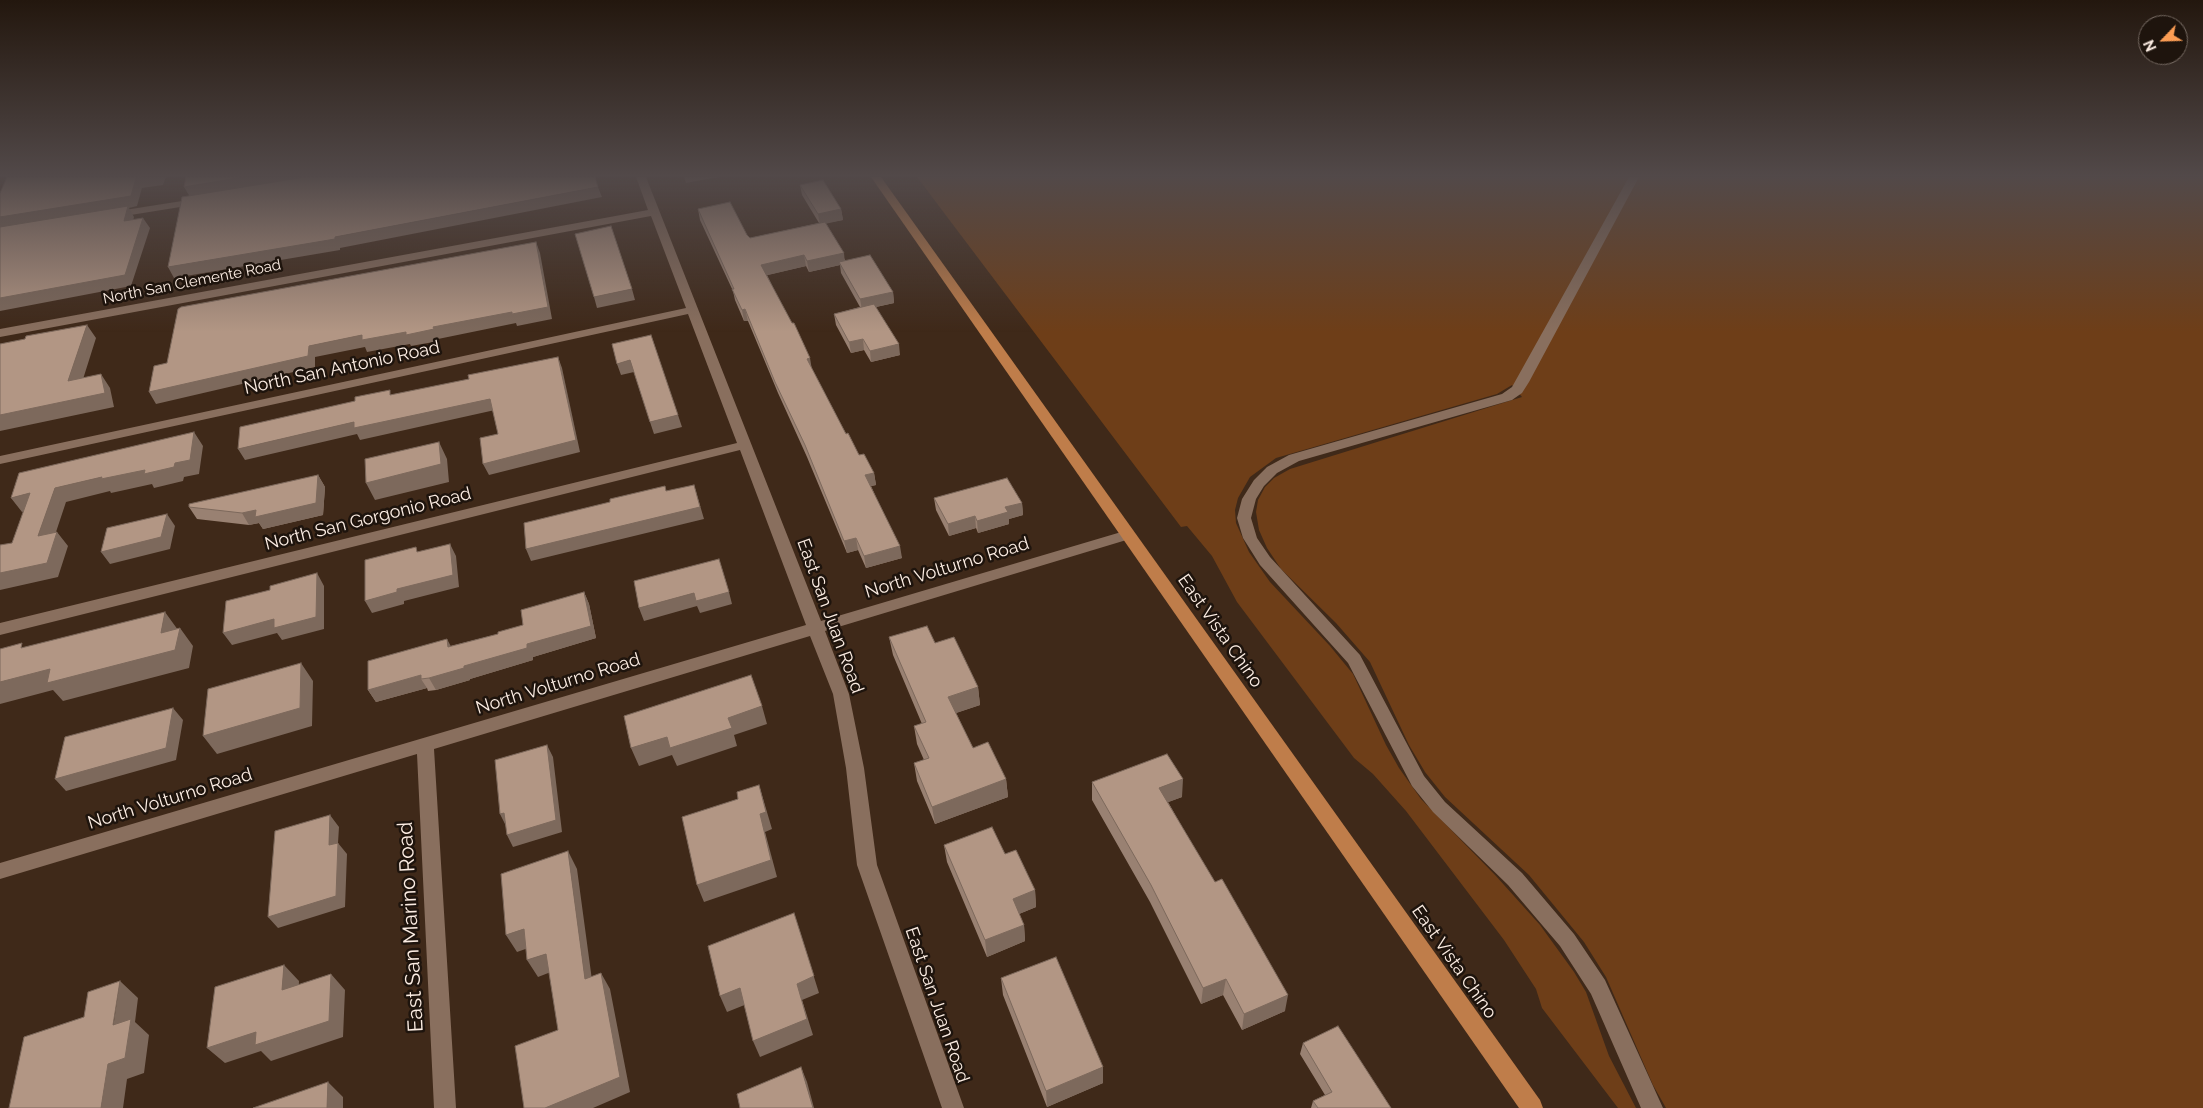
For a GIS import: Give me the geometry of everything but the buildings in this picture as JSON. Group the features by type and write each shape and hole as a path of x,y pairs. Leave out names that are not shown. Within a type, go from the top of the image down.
{"main road":[{"name":"East Vista Chino","path":"912,229 1532,1108"}],"street":[{"name":"North San Clemente Road","path":"0,333 564,229"},
{"name":"East San Juan Road","path":"660,229 840,694 855,768 867,865 953,1108"},
{"path":"1606,229 1517,390 1506,397 1294,458 1272,470 1258,484 1249,499 1244,518 1250,538 1265,561 1354,659 1376,696 1418,782 1439,807 1515,879 1567,940 1598,987 1652,1108"},
{"name":"North San Antonio Road","path":"0,460 692,310"},
{"name":"North San Gorgonio Road","path":"0,629 744,445"},
{"name":"North Volturno Road","path":"0,870 1128,535"},
{"name":"East San Marino Road","path":"425,744 445,1108"}],"shaded area":[{"path":"956,229 2203,229 2203,1108 1666,1108 1653,1085 1606,977 1584,942 1529,875 1445,797 1425,772 1409,745 1370,662 1336,623 1281,569 1267,548 1259,530 1256,512 1258,500 1265,487 1274,478 1290,469 1522,397 1512,385 1497,394 1276,458 1250,477 1238,498 1235,510 1236,523 1249,552 1270,582 1330,646 1353,674 1386,745 1399,768 1421,799 1496,876 1540,925 1574,972 1586,992 1609,1056 1636,1108 1618,1108 1542,1008 1536,989 1504,940 1406,811 1373,774 1354,758 1237,602 1212,556 1187,526 1181,527"}]}
